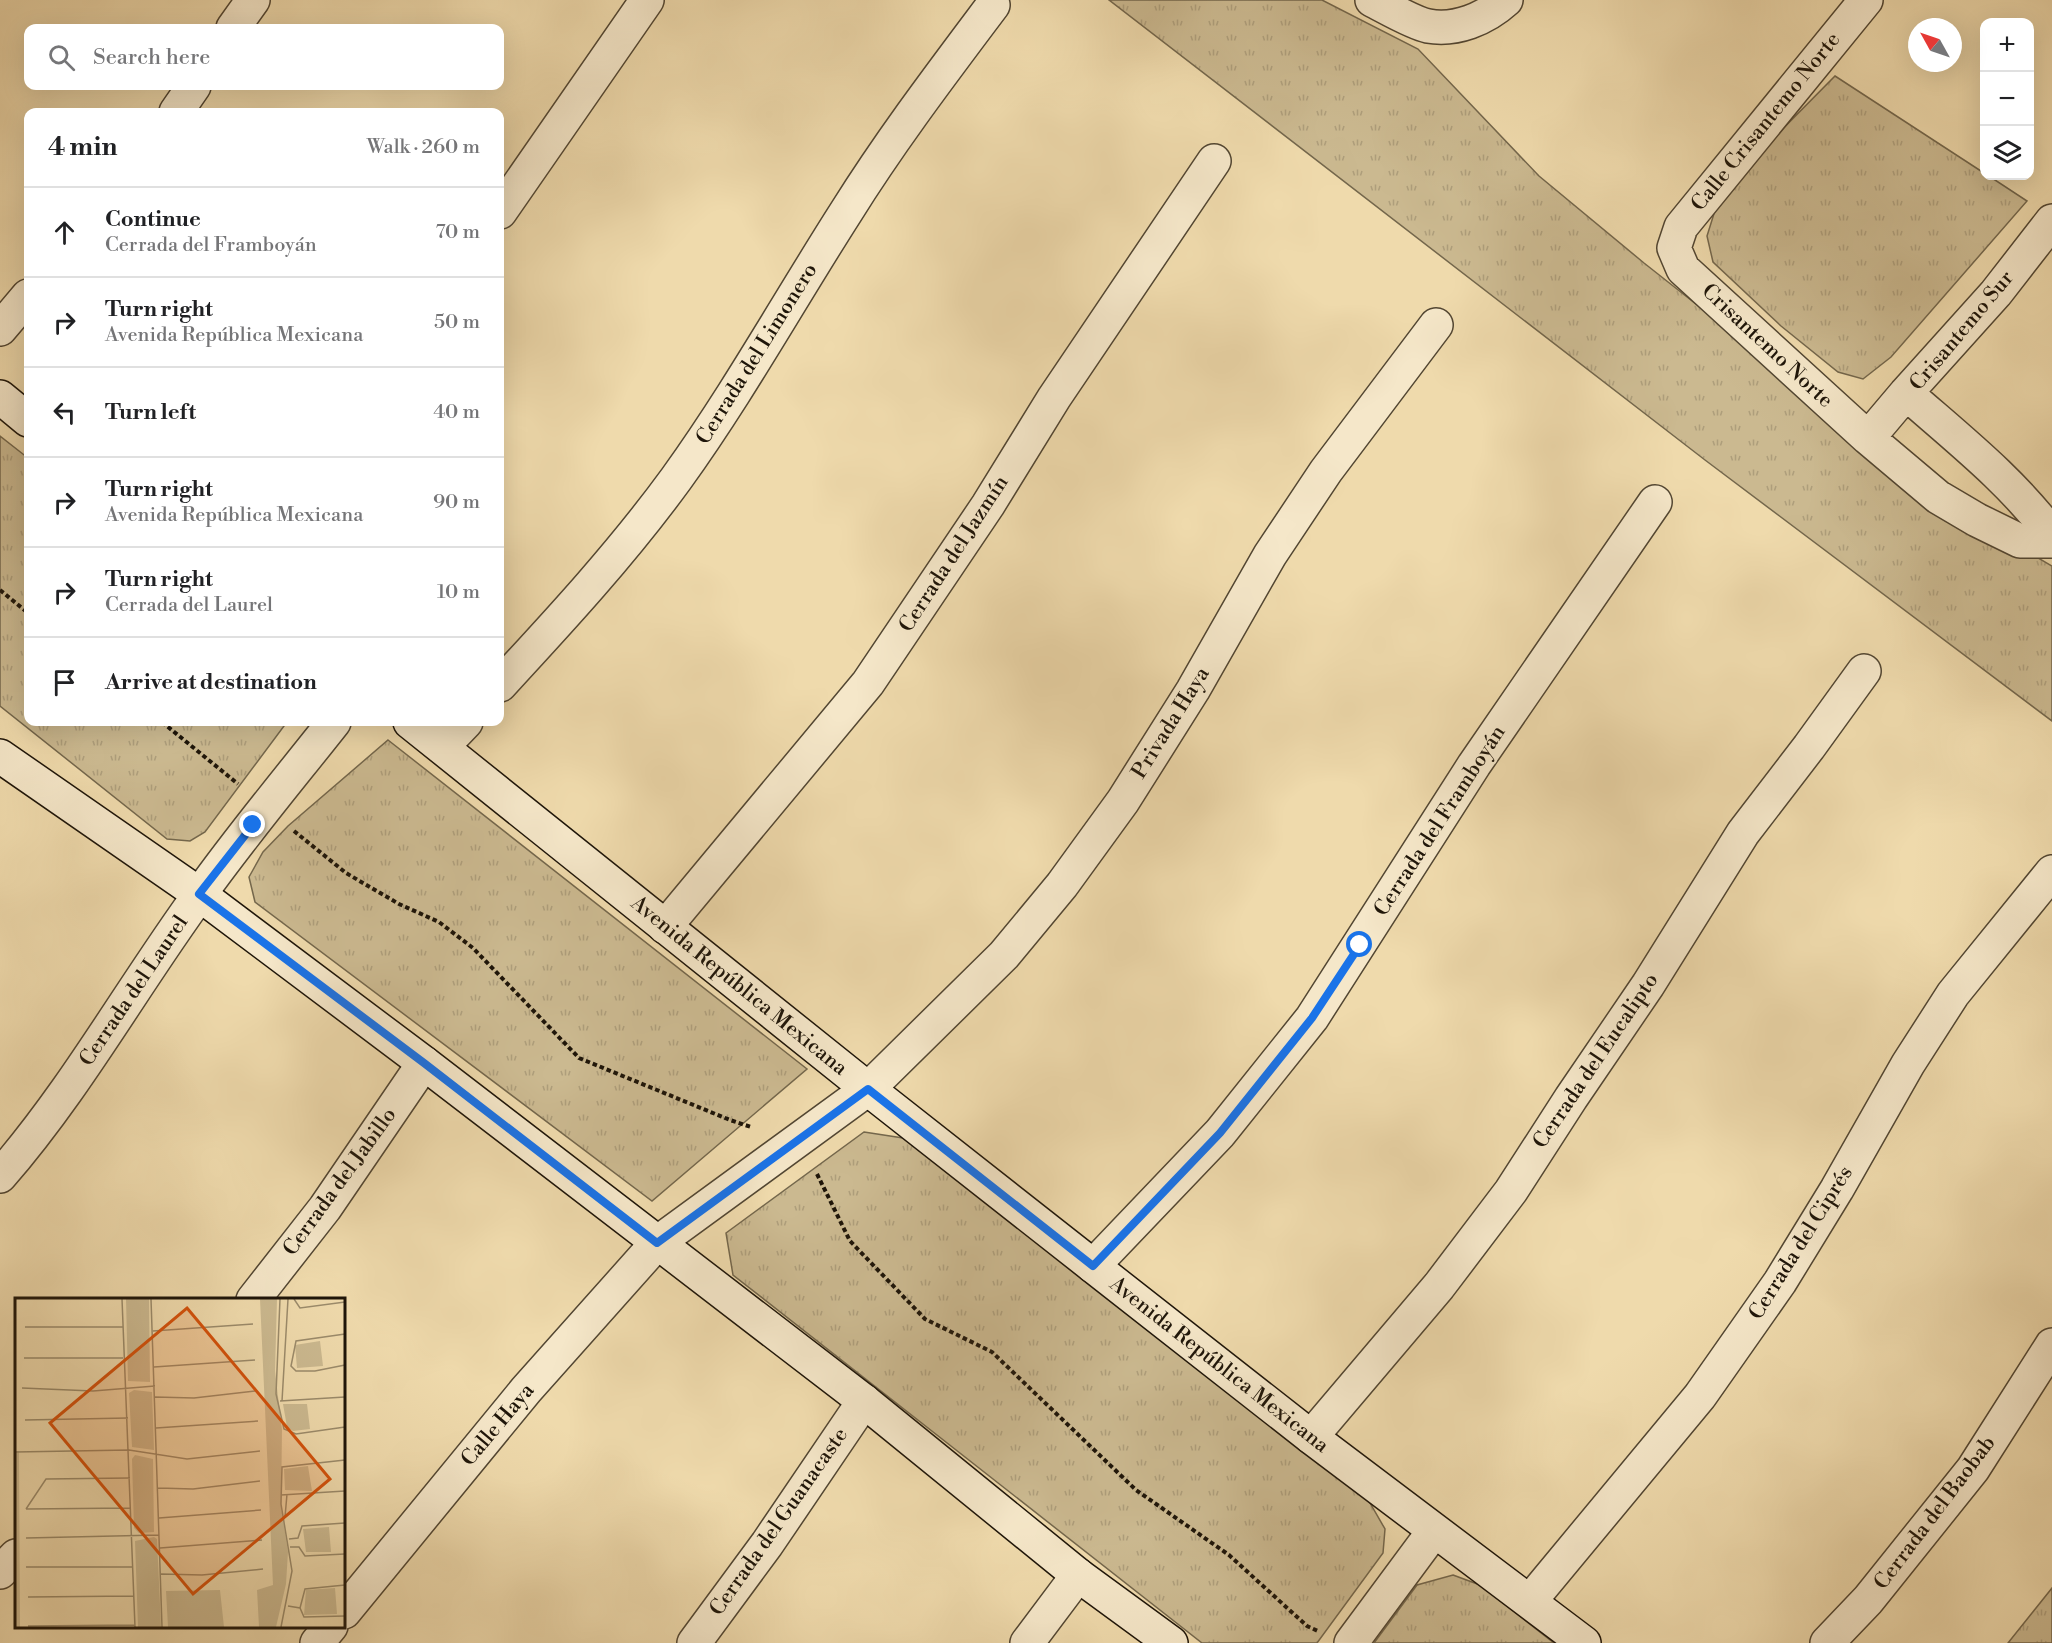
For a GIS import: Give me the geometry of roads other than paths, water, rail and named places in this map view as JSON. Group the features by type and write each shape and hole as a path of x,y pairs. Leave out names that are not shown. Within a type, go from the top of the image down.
{"street":[{"path":"236,24 253,0"},
{"path":"504,206 647,0"},
{"path":"1372,0 1427,26 1455,26 1479,19 1506,0"},
{"name":"Calle Crisantemo Norte","path":"1674,248 1681,227 1866,0"},
{"name":"Cerrada del Limonero","path":"504,681 626,546 676,479 738,389 846,211 912,112 993,5"},
{"path":"179,108 191,90"},
{"name":"Cerrada del Jazmín","path":"665,927 868,683 988,505 1054,398 1214,161"},
{"name":"Crisantemo Sur","path":"2052,221 1996,293 1906,393 1998,474 2037,515 2052,535"},
{"name":"Crisantemo Norte","path":"1674,248 1683,269 1868,438"},
{"path":"0,329 24,301"},
{"name":"Privada Haya","path":"657,1243 868,1089 1004,955 1062,885 1123,801 1193,690 1270,555 1326,471 1436,326"},
{"path":"1906,393 1868,438 1938,497 1977,520 2020,541 2052,541"},
{"path":"0,397 24,417"},
{"name":"Cerrada del Framboyán","path":"1093,1266 1220,1133 1312,1018 1474,765 1655,502"},
{"name":"Cerrada del Eucalipto","path":"1311,1437 1439,1286 1511,1191 1648,985 1743,833 1864,671"},
{"name":"Cerrada del Laurel","path":"0,1176 28,1144 88,1060 199,894 331,726"},
{"name":"Avenida República Mexicana","path":"415,726 1093,1266 1311,1437 1584,1643"},
{"path":"442,747 462,726"},
{"path":"0,756 199,894 424,1063 864,1401 1078,1575 1171,1643"},
{"name":"Cerrada del Ciprés","path":"1530,1601 1700,1396 1780,1282 1908,1064 1953,994 2052,872"},
{"name":"Cerrada del Jabillo","path":"254,1298 326,1208 424,1063"},
{"name":"Calle Haya","path":"345,1611 526,1390 657,1243"},
{"name":"Cerrada del Baobab","path":"1827,1643 1868,1600 1973,1469 2052,1345"},
{"name":"Cerrada del Guanacaste","path":"693,1643 766,1544 864,1401"},
{"path":"1350,1643 1434,1531"},
{"path":"0,1572 15,1557"},
{"path":"1027,1643 1078,1575"},
{"path":"317,1643 329,1628"}]}
